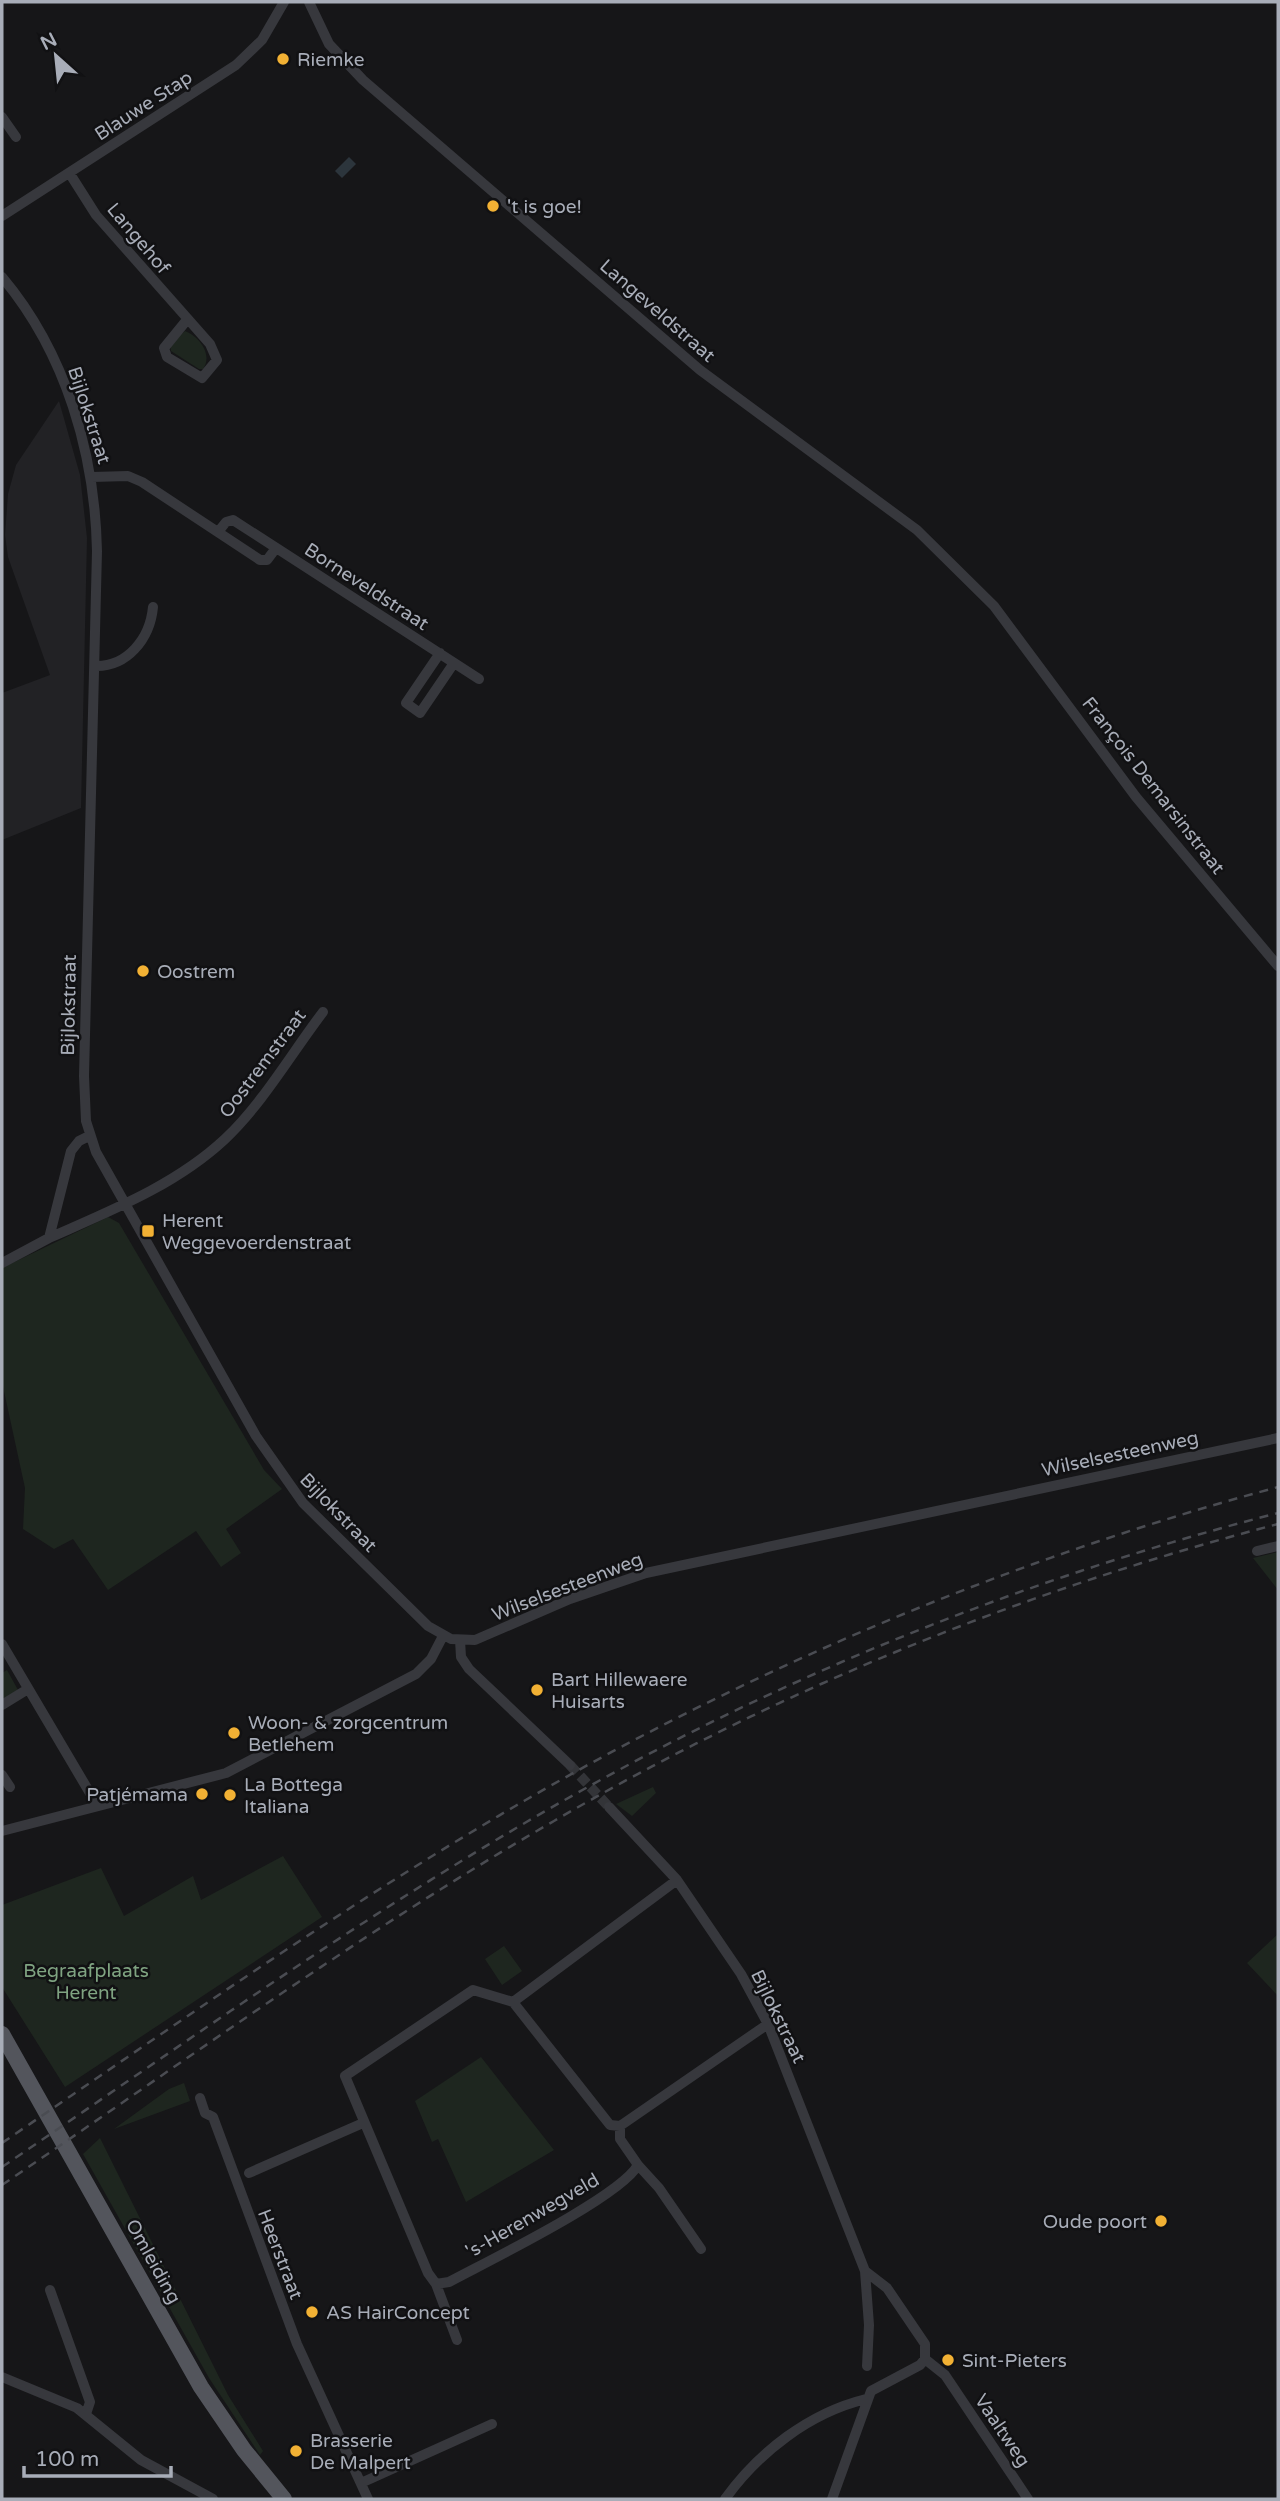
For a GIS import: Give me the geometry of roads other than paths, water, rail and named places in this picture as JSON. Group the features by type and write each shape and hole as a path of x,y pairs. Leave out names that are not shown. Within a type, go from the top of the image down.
{"main road":[{"name":"Omleiding","path":"2,2034 201,2387 250,2460 284,2499"},
{"name":"Omleiding","path":"2,2046 205,2407 272,2499"}],"street":[{"name":"Blauwe Stap","path":"2,216 70,174 251,53 284,2"},
{"name":"Langeveldstraat","path":"309,2 329,44 363,80 700,370 917,530 976,587 1006,622"},
{"path":"2,117 16,137"},
{"name":"Langehof","path":"70,174 96,215 186,321 210,344 217,360 202,378 167,356 164,348 186,321"},
{"name":"Bijlokstraat","path":"2,277 29,316 60,374 83,438 92,477 97,551 84,1076 89,1136 125,1205 256,1436 286,1482 344,1545 428,1626 443,1636"},
{"name":"Borneveldstraat","path":"92,477 128,476 142,482 260,560 267,560 276,548"},
{"name":"Borneveldstraat","path":"218,532 226,522 233,520 479,679"},
{"path":"95,666 119,664 132,654 149,625 153,607"},
{"name":"François Demarsinstraat","path":"1006,622 1136,797 1278,966"},
{"name":"Borneveldstraat","path":"440,653 406,703 420,713 454,663"},
{"name":"Oostremstraat","path":"2,1263 49,1238 125,1205 223,1140 243,1119 323,1012"},
{"path":"49,1238 71,1151 79,1141 89,1136"},
{"name":"Wilselsesteenweg","path":"443,1636 460,1640 484,1637 570,1600 646,1573 1278,1438"},
{"path":"1257,1551 1278,1546"},
{"path":"2,1831 202,1780 253,1760 416,1674 431,1659 443,1636"},
{"path":"460,1640 461,1657 469,1669 570,1765"},
{"path":"2,1644 97,1805"},
{"path":"2,1668 12,1662"},
{"path":"2,1705 28,1689"},
{"path":"2,1774 10,1787"},
{"name":"Bijlokstraat","path":"609,1807 677,1880 741,1974 768,2024 864,2271 869,2325 867,2366"},
{"path":"513,2002 677,1880"},
{"path":"457,2340 436,2284 428,2273 345,2076 354,2067 473,1990 513,2002 610,2125 620,2126 768,2024"},
{"name":"Heerstraat","path":"200,2098 205,2113 213,2117 297,2344 368,2499"},
{"path":"249,2173 363,2123"},
{"path":"620,2126 620,2139 638,2165 659,2188 701,2249"},
{"name":"'s-Herenwegveld","path":"436,2284 449,2282 590,2204 632,2175 638,2165"},
{"name":"Bijlokstraat","path":"864,2271 887,2288 904,2313"},
{"path":"50,2290 90,2402 86,2414"},
{"name":"Vaaltweg","path":"904,2313 925,2344 925,2359 945,2375 1028,2499"},
{"path":"832,2499 858,2430 866,2399 876,2386 920,2365 925,2359"},
{"path":"2,2377 46,2393 86,2414 141,2460 213,2499"},
{"path":"725,2499 770,2447 843,2405 866,2399"},
{"path":"360,2483 492,2424"}],"tunnel":[{"path":"570,1765 609,1807"}],"railway":[{"path":"2,2143 266,1963 400,1876 536,1794 624,1745 805,1656 898,1616 1086,1546 1278,1487"},
{"path":"2,2167 363,1923 510,1831 668,1744 837,1664 1010,1595 1099,1565 1278,1513"},
{"path":"2,2185 343,1952 483,1863 640,1773 816,1686 997,1612 1184,1550 1278,1524"}],"place":[{"name":"Riemke","path":"283,59"},
{"name":"'t is goe!","path":"493,206"},
{"name":"Oostrem","path":"143,971"},
{"name":"Herent Weggevoerdenstraat","path":"148,1231"},
{"name":"Bart Hillewaere Huisarts","path":"537,1690"},
{"name":"Woon- & zorgcentrum Betlehem","path":"234,1733"},
{"name":"Patjémama","path":"202,1794"},
{"name":"La Bottega Italiana","path":"230,1795"},
{"name":"Oude poort","path":"1161,2221"},
{"name":"AS HairConcept","path":"312,2312"},
{"name":"Sint-Pieters","path":"948,2360"},
{"name":"Brasserie De Malpert","path":"296,2451"}],"park label":[{"name":"Begraafplaats Herent","path":"86,1981"}]}
